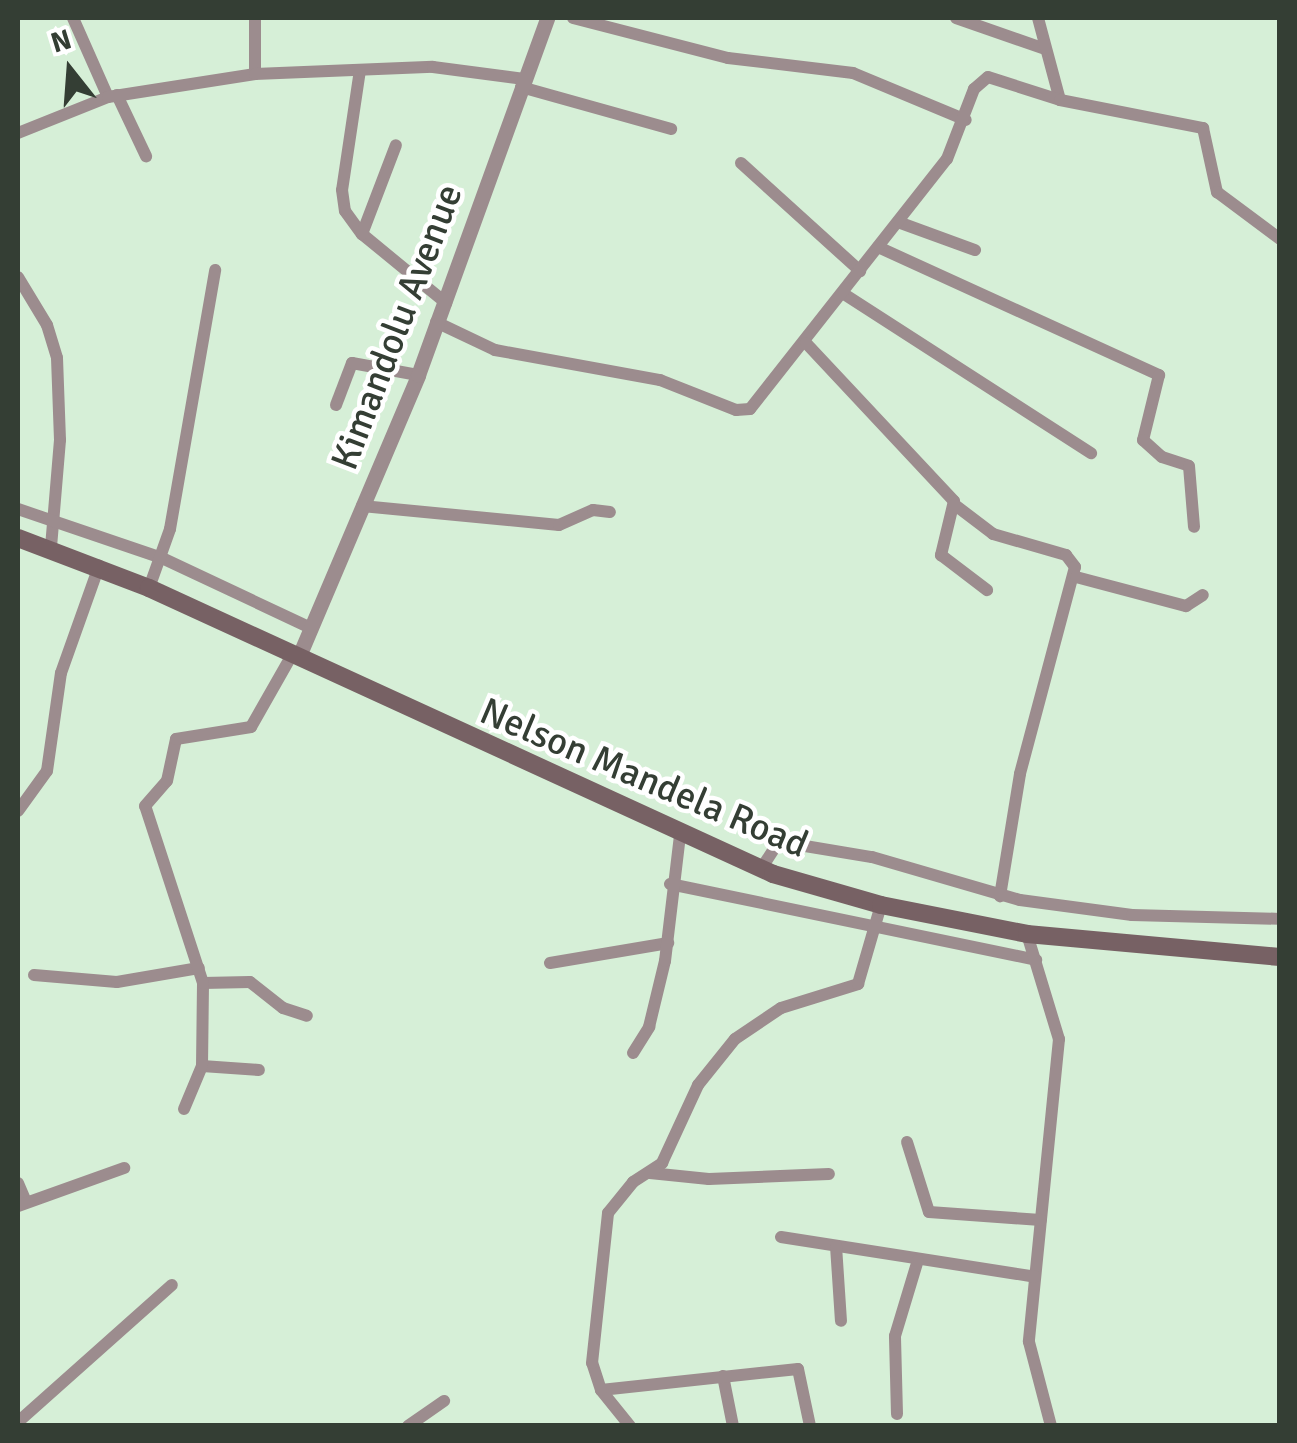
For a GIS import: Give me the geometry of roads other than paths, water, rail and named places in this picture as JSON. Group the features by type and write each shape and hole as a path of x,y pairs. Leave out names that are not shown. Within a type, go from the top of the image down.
{"main road":[{"name":"Nelson Mandela Road","path":"18,538 149,588 680,836 761,869 881,905 1027,934 1280,956"}],"street":[{"path":"73,18 146,156"},
{"path":"255,18 255,74"},
{"name":"Kimandolu Avenue","path":"296,654 311,628 418,375 547,18"},
{"path":"573,18 750,62 854,73 966,120"},
{"path":"956,18 1045,49"},
{"path":"1038,18 1060,100"},
{"path":"18,132 113,96 255,74 452,68 522,83 671,129"},
{"path":"360,70 342,190 345,211 362,234 446,303"},
{"path":"436,322 495,350 660,380 743,410 760,404 947,159 966,120 974,89 988,77 1060,100 1202,128 1217,192 1280,239"},
{"path":"362,234 396,145"},
{"path":"741,163 860,271"},
{"path":"898,222 975,250"},
{"path":"878,247 1159,375 1142,437 1162,458 1189,466 1194,527"},
{"path":"149,588 162,558 214,270"},
{"path":"18,277 47,325 56,358 58,519 51,548"},
{"path":"844,294 1091,453"},
{"path":"806,342 857,390 956,505 993,534 1072,557 1076,577 1022,767 1000,896"},
{"path":"336,405 352,363 418,375"},
{"path":"956,505 941,555 987,590"},
{"path":"362,506 566,525 589,511 610,512"},
{"path":"18,509 58,519 162,558 311,628"},
{"path":"18,811 47,771 60,673 99,566"},
{"path":"1076,577 1186,606 1203,595"},
{"path":"184,1109 202,1066 203,983 145,806 167,781 176,739 251,728 296,654"},
{"path":"633,1053 649,1027 668,943 670,884 680,836"},
{"path":"761,869 776,844 787,843 872,857 1000,896 1132,915 1280,919"},
{"path":"670,884 1036,960"},
{"path":"630,1426 601,1390 592,1363 604,1228 623,1192 662,1164 698,1085 721,1052 782,1008 858,984 881,905"},
{"path":"1027,934 1060,1039 1029,1342 1051,1426"},
{"path":"550,963 668,943"},
{"path":"34,975 117,982 199,968"},
{"path":"203,983 250,982 283,1008 307,1016"},
{"path":"202,1066 260,1070"},
{"path":"907,1142 929,1212 1041,1220"},
{"path":"18,1183 22,1204 124,1168"},
{"path":"650,1173 709,1179 828,1174"},
{"path":"782,1237 1034,1277"},
{"path":"836,1246 840,1321"},
{"path":"897,1414 895,1336 918,1260"},
{"path":"18,1422 172,1286"},
{"path":"601,1390 798,1369 810,1426"},
{"path":"724,1376 733,1426"},
{"path":"408,1426 444,1402"}]}
